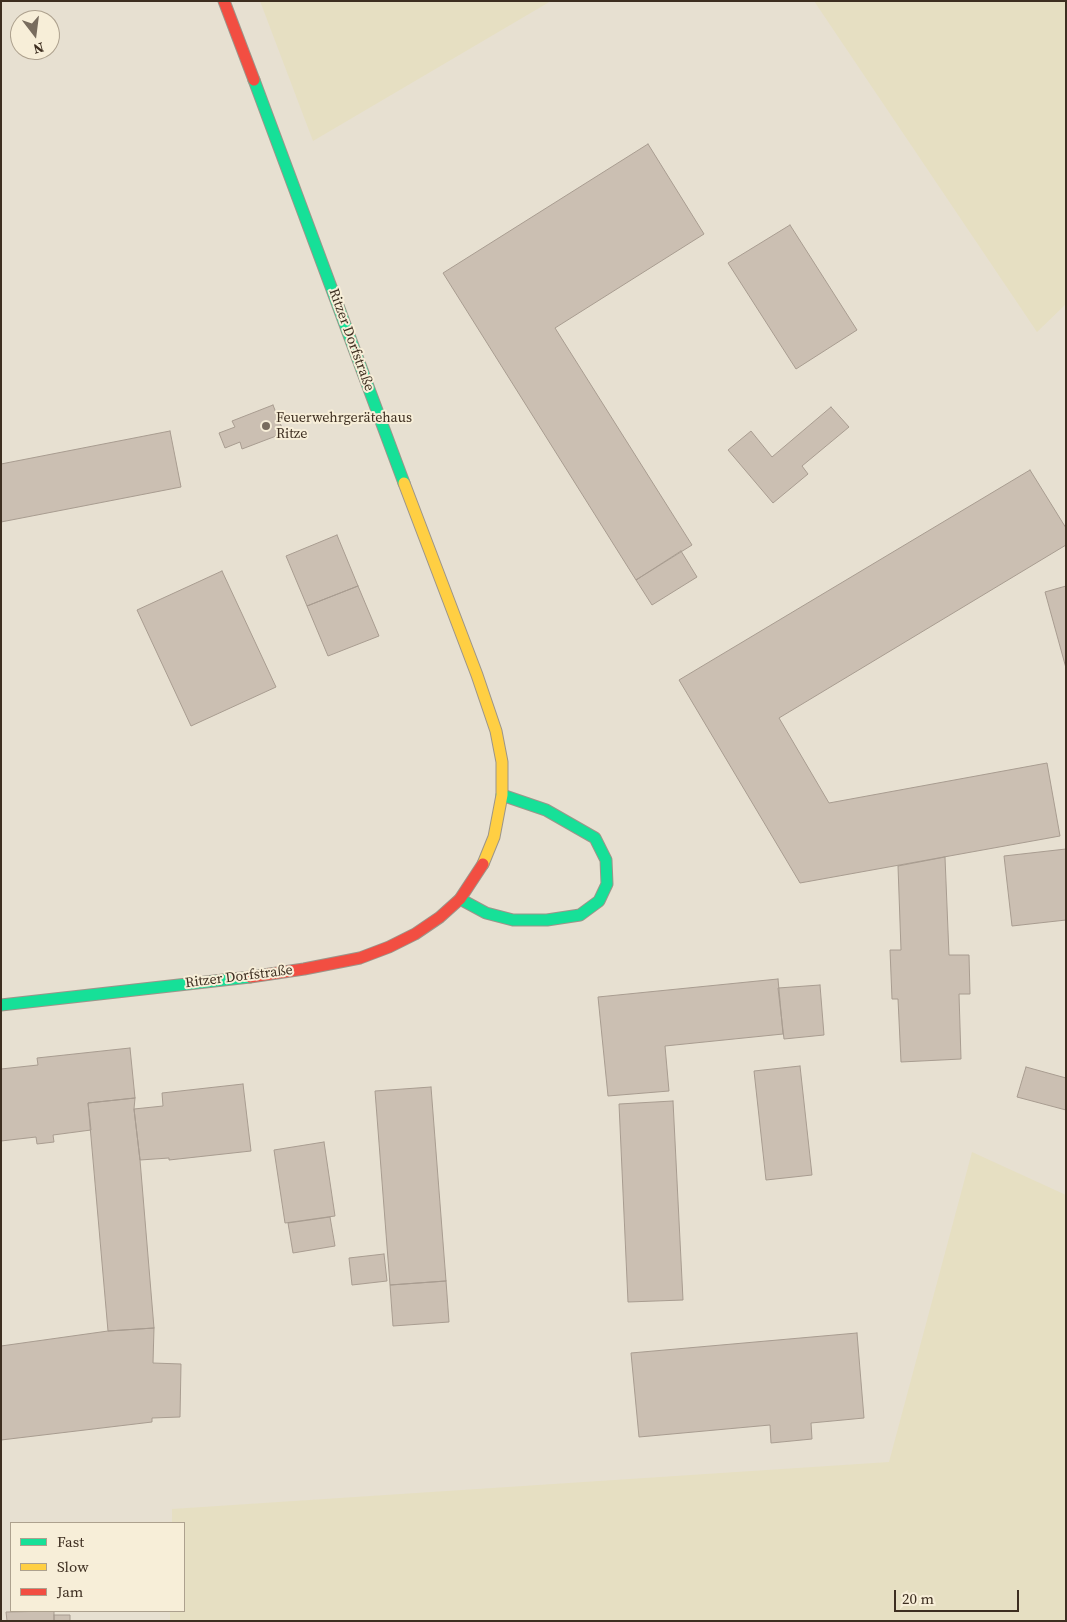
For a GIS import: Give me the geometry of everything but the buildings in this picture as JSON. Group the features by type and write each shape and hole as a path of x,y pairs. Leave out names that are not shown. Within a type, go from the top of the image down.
{"street":[{"name":"Ritzer Dorfstraße","path":"1,1005 250,977 360,958 389,948 415,934 440,917 460,899 482,867 494,836 502,796 502,762 496,731 477,675 224,1"},
{"path":"460,899 486,914 513,920 548,920 580,915 600,901 607,884 606,860 595,838 546,810 502,796"}],"shaded area":[{"path":"260,1 551,1 313,141"},
{"path":"814,1 1066,1 1066,304 1037,332"},
{"path":"972,1152 1066,1195 1066,1621 170,1621 170,1612 185,1612 185,1522 172,1522 172,1509 889,1462"}],"traffic: fast":[{"path":"254,80 404,483"},
{"path":"460,899 486,913 513,920 547,920 580,915 599,901 607,884 606,860 595,838 546,810 502,795"},
{"path":"1,1005 250,977"}],"traffic: slow":[{"path":"404,483 477,675 496,731 502,762 502,795 494,837 483,864"}],"traffic: jam":[{"path":"224,1 254,80"},
{"path":"250,977 360,958 389,947 415,934 440,917 460,899 483,864"}],"place":[{"name":"Feuerwehrgerätehaus Ritze","path":"266,426"}]}
